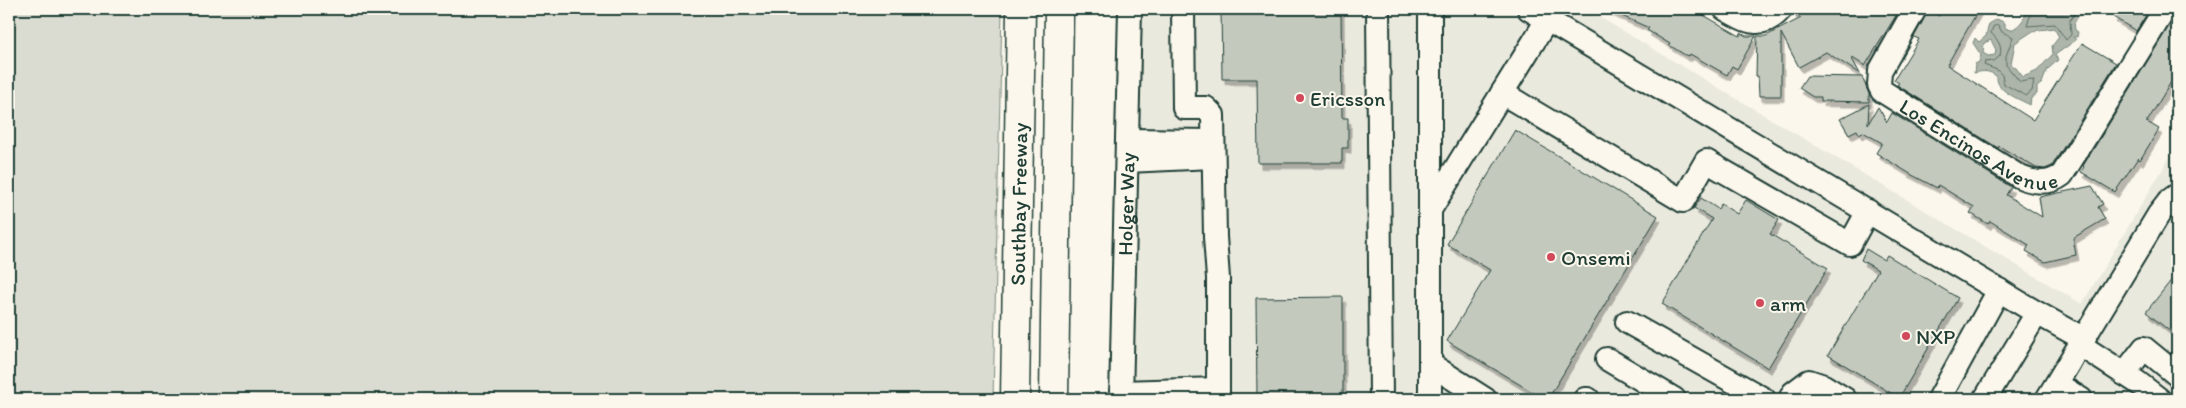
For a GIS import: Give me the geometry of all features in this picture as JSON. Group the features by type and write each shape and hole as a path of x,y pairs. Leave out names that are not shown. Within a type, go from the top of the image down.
{"highway":[{"name":"Southbay Freeway","path":"1015,399 1021,9"},
{"name":"Southbay Freeway","path":"1054,399 1059,9"}],"street":[{"name":"Holger Way","path":"1121,396 1130,9"},
{"path":"1121,396 1218,394 1218,278 1213,115 1206,108 1184,108 1183,9"},
{"path":"1378,9 1381,399"},
{"path":"1430,9 1430,399"},
{"path":"1725,9 1746,21 1754,22 1764,21 1782,9"},
{"name":"Los Encinos Avenue","path":"1915,9 1880,72 1879,85 1882,91 2020,177 2030,181 2054,181 2062,175 2165,9"},
{"path":"1430,210 1502,93 1538,14 2037,313 2082,342 2159,399"},
{"path":"1502,93 1683,201 1706,161 1850,244 1868,212"},
{"path":"1127,151 1213,149"},
{"path":"2081,399 2052,392 2159,214 2170,200 2177,195"},
{"path":"1939,399 1999,290"},
{"path":"1985,399 2037,313"},
{"path":"1627,322 1764,399"},
{"path":"2124,374 2144,348 2177,375"},
{"path":"1607,359 1674,399"},
{"path":"1430,364 1484,399"},
{"path":"1790,399 1794,393 1809,381 1824,386 1845,399"}],"shaded area":[{"path":"9,9 1002,9 993,399 9,399"},
{"path":"1140,9 1586,9 2082,304 2177,145 2177,399 1133,399"}],"water":[{"path":"2027,9 2082,9 2083,11 2074,22 2075,30 2078,32 2077,37 2073,37 2076,40 2055,55 2058,60 2047,70 2042,83 2037,87 2037,94 2031,98 2030,105 2004,90 2000,86 1997,77 1992,73 1974,73 1975,64 1979,62 1981,55 1973,43 1975,38 1979,42 1986,36 1989,24 1997,19 2005,23 2005,28 2011,30 2023,19","holes":["2054,28 2059,37 2052,46 2053,54 2037,71 2023,77 2011,64 2015,43 2033,31","1991,40 1996,50 1995,55 1988,56 1983,53 1984,43"]}],"building":[{"name":"Ericsson","path":"1221,9 1341,9 1342,118 1348,118 1348,148 1342,148 1342,163 1258,163 1257,79 1222,79"},
{"path":"1606,9 1693,9 1740,36 1741,33 1746,36 1756,36 1737,69 1732,66 1727,75 1690,54 1689,56 1685,55 1647,30 1649,28"},
{"path":"1794,9 1900,9 1865,66 1851,57 1860,74 1826,52 1799,67 1781,33 1781,96 1759,96 1758,76 1756,76 1757,36 1766,36 1801,18 1793,13"},
{"path":"1943,9 1979,9 1947,65 2033,120 2082,43 2116,63 2052,166 2045,169 2036,168 1999,146 1998,148 1897,85 1899,83 1894,80 1919,39 1914,37 1927,13 1929,10 1939,16"},
{"path":"2118,9 2150,9 2136,31 2113,17"},
{"path":"2177,13 2177,85 2171,82 2147,122 2159,129 2140,160 2138,158 2115,192 2081,172 2083,166"},
{"path":"1807,76 1862,77 1869,94 1869,102 1821,101 1821,97 1813,97 1799,88"},
{"path":"1869,104 1868,124 1878,107 1887,122 1892,113 2011,187 2006,195 2042,217 2039,197 2092,186 2103,204 2098,207 2105,219 2073,238 2076,255 2045,262 2026,251 2029,245 1990,221 1988,224 1970,213 1974,207 1938,185 1937,188 1912,175 1876,153 1882,143 1863,132 1859,134 1857,130 1849,134 1840,119"},
{"name":"Onsemi","path":"1515,130 1658,216 1548,399 1544,399 1447,341 1490,270 1447,244"},
{"path":"1701,198 1718,209 1721,204 1737,214 1746,200 1779,220 1770,234 1828,268 1768,368 1662,304 1712,219 1694,208"},
{"path":"1866,249 1884,260 1887,255 1958,298 1899,398 1828,355 1878,270 1861,260"},
{"path":"2177,273 2177,337 2146,312"},
{"path":"1343,297 1343,399 1257,399 1256,298"}],"place":[{"name":"Ericsson","path":"1300,98"},
{"name":"Onsemi","path":"1551,257"},
{"name":"arm","path":"1760,303"},
{"name":"NXP","path":"1906,336"}]}
